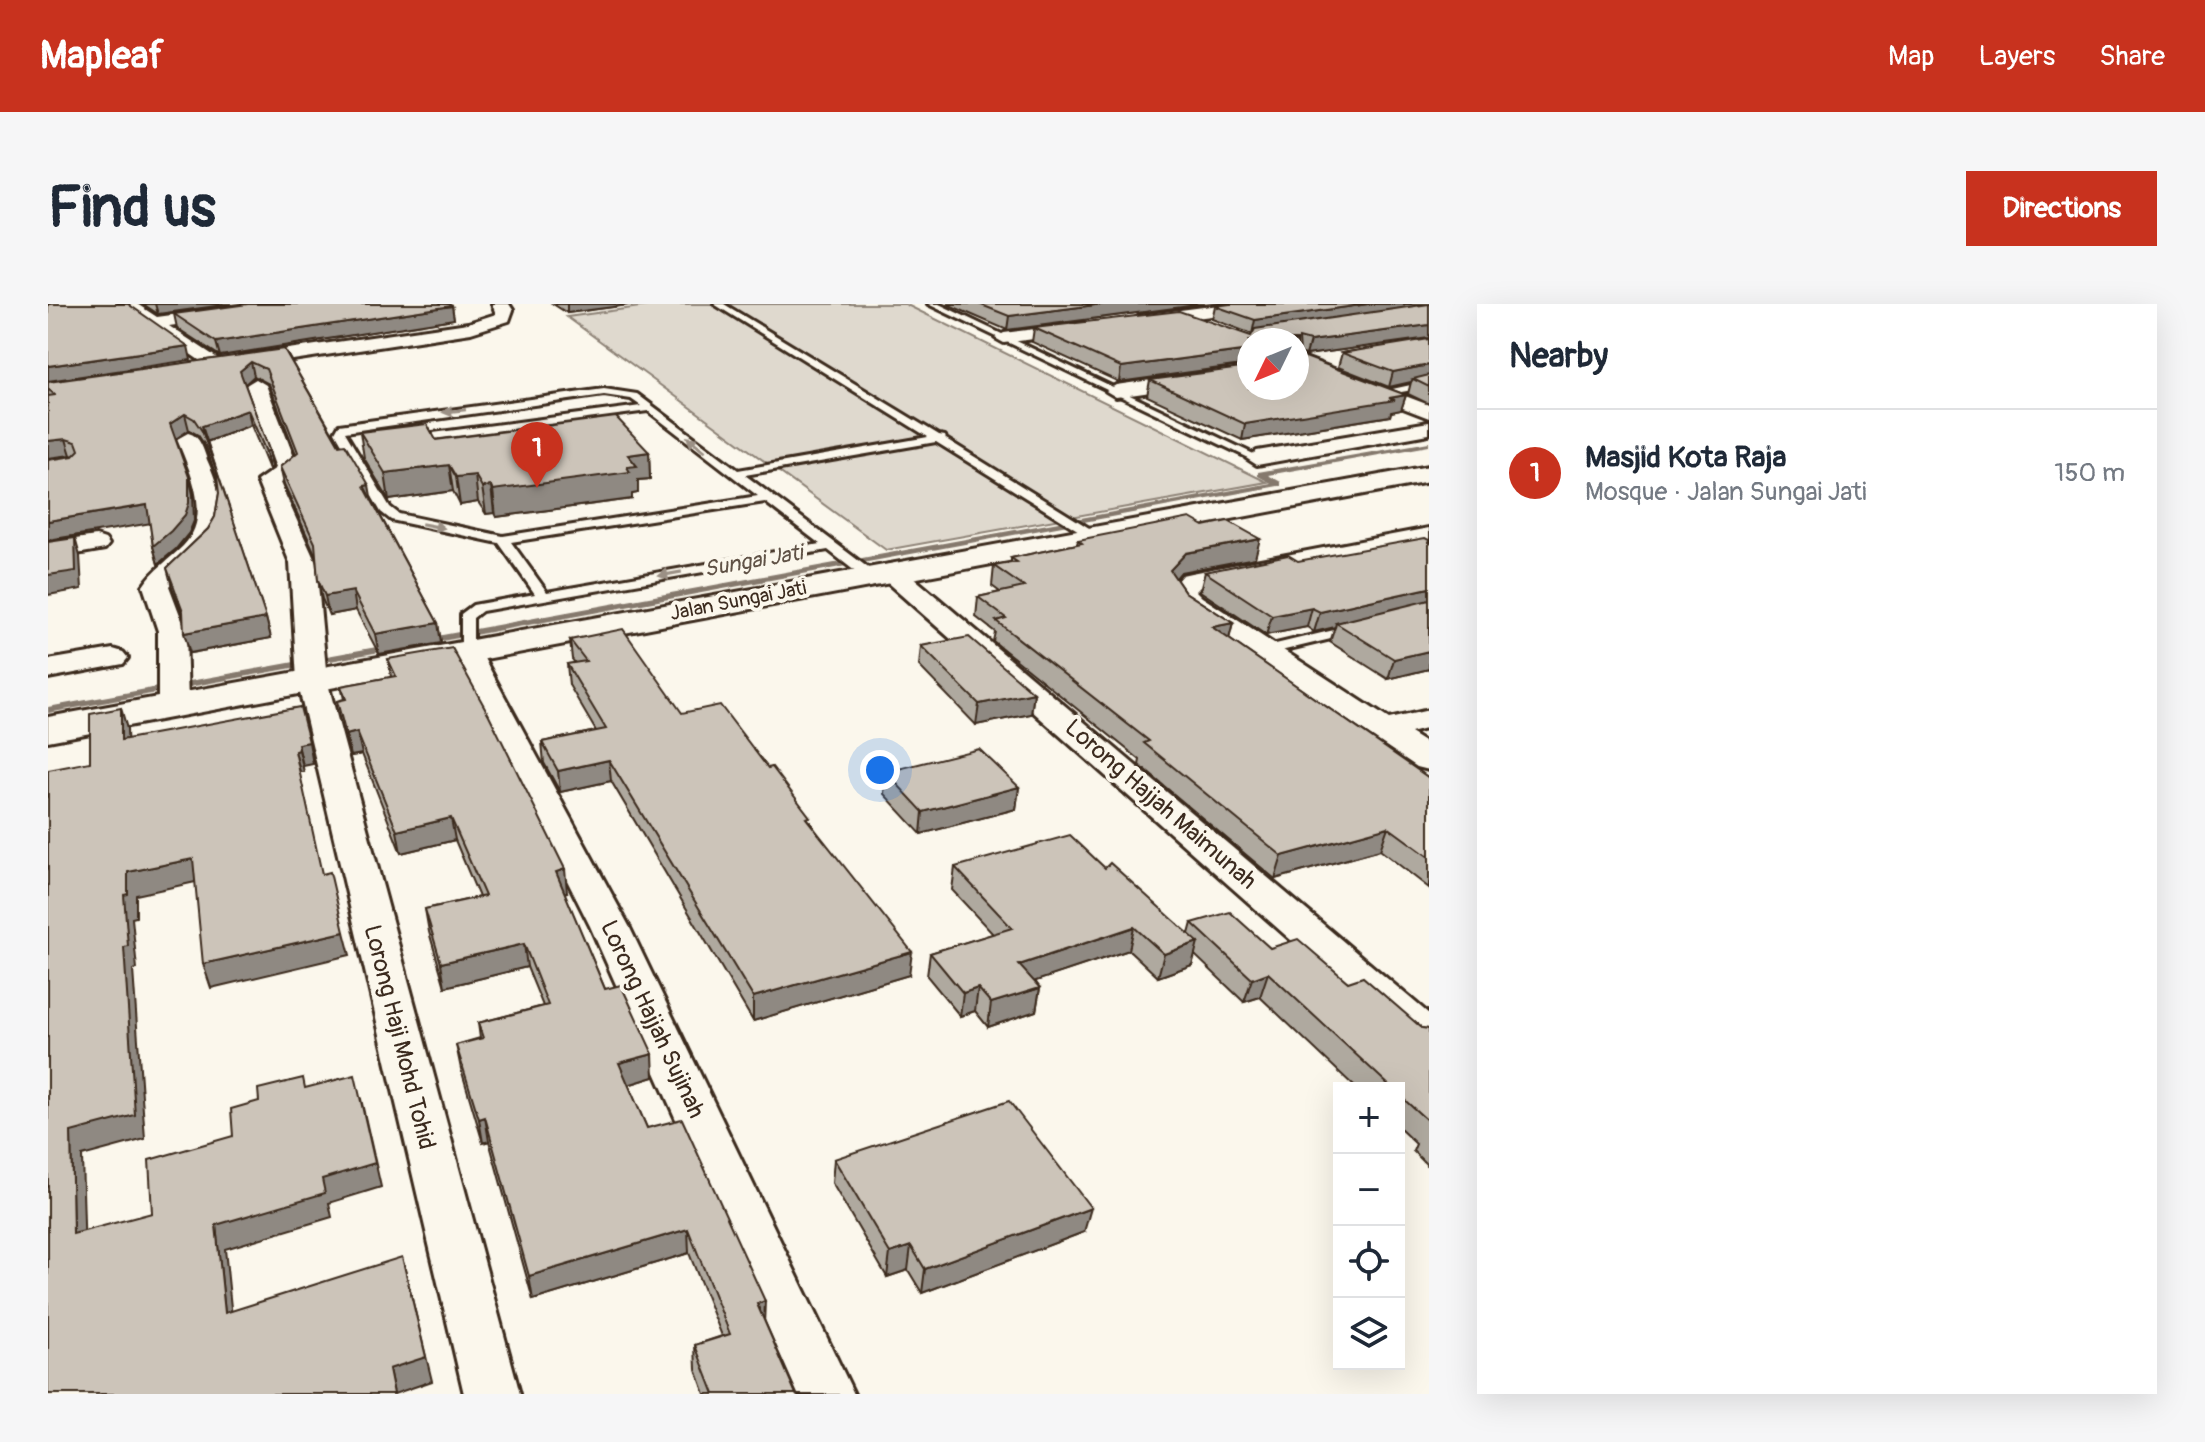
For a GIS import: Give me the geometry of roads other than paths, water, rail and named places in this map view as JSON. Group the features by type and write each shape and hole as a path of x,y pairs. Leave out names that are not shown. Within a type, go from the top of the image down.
{"main road":[{"name":"Jalan Sungai Jati","path":"48,729 174,693 465,638 867,569 1084,528 1429,474"}],"street":[{"path":"126,304 215,365"},
{"path":"153,323 289,304"},
{"path":"1151,304 1217,330"},
{"path":"1004,338 1266,304"},
{"path":"186,370 471,328 501,311"},
{"path":"1309,362 1335,359"},
{"path":"1309,367 1429,412"},
{"path":"1116,391 1237,374"},
{"name":"Lorong Haji Mohd Tohid","path":"256,385 288,470 268,481 303,563 311,667 358,871 492,1394"},
{"path":"1257,458 1429,428"},
{"path":"174,693 172,631 156,586 167,569 194,550 211,524 211,501 188,439"},
{"path":"1429,535 1191,581 1182,590 1192,603 1429,760"},
{"path":"48,551 96,544"},
{"name":"Lorong Hajjah Maimunah","path":"867,569 1429,1038"},
{"name":"Lorong Hajjah Sujinah","path":"465,638 616,935 826,1394"},
{"path":"48,669 113,658"},
{"path":"1383,730 1429,719"}],"lane":[{"path":"718,304 1084,528"},
{"path":"932,304 1257,458"},
{"path":"1379,393 1429,384"},
{"path":"767,498 503,540 395,517 385,509 340,432 343,427 354,424 604,392 634,396 830,546 867,569"},
{"path":"396,441 649,408"},
{"path":"734,474 941,438"},
{"path":"348,447 364,445"},
{"path":"503,540 544,597"},
{"path":"465,638 466,617 478,608 830,546"},
{"path":"1264,651 1369,625"}],"waterway":[{"name":"Sungai Jati","path":"426,641 1278,484 1261,474 1429,444"},
{"name":"Sungai Jati","path":"48,710 393,647"}],"place":[{"name":"Masjid Kota Raja","path":"537,488"}]}
